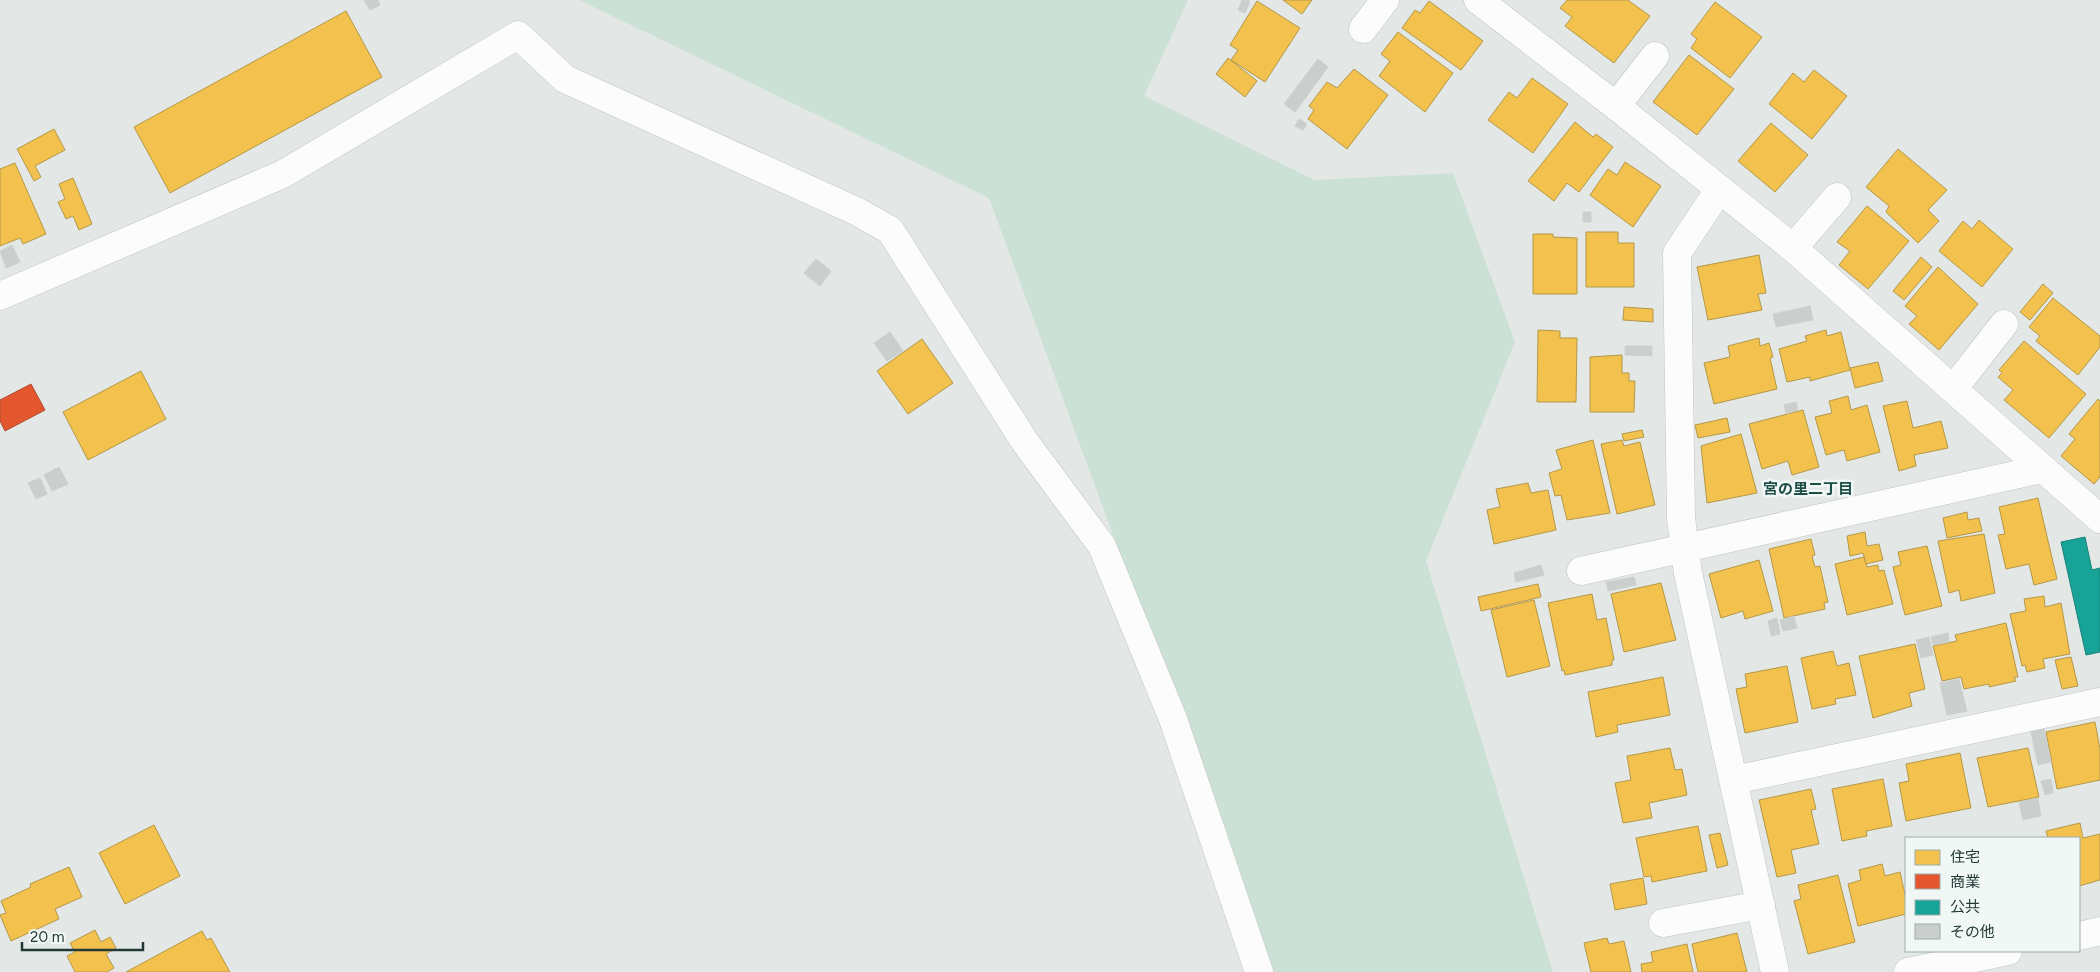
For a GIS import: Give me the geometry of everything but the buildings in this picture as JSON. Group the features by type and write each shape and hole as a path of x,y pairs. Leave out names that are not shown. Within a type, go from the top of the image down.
{"street":[{"path":"1363,28 1385,0"},
{"path":"1478,0 1616,106 1793,248 1954,388 2042,469 2100,519"},
{"path":"0,296 283,174 518,34 565,79 864,216 890,230 1025,442 1102,546 1173,719 1259,972"},
{"path":"1616,106 1655,56"},
{"path":"1719,190 1677,253 1681,518 1684,549 1776,972"},
{"path":"1793,248 1837,197"},
{"path":"1954,388 2004,324"},
{"path":"1581,570 1684,549 2042,469"},
{"path":"1734,780 2100,702"},
{"path":"1663,923 1761,905"},
{"path":"2080,936 2100,931"},
{"path":"1908,972 2003,952"}],"green space":[{"path":"579,0 1188,0 1144,96 1315,180 1453,173 1515,342 1426,561 1553,972 1274,972 989,198"}],"district":[{"name":"宮の里二丁目","path":"1808,489"}]}
